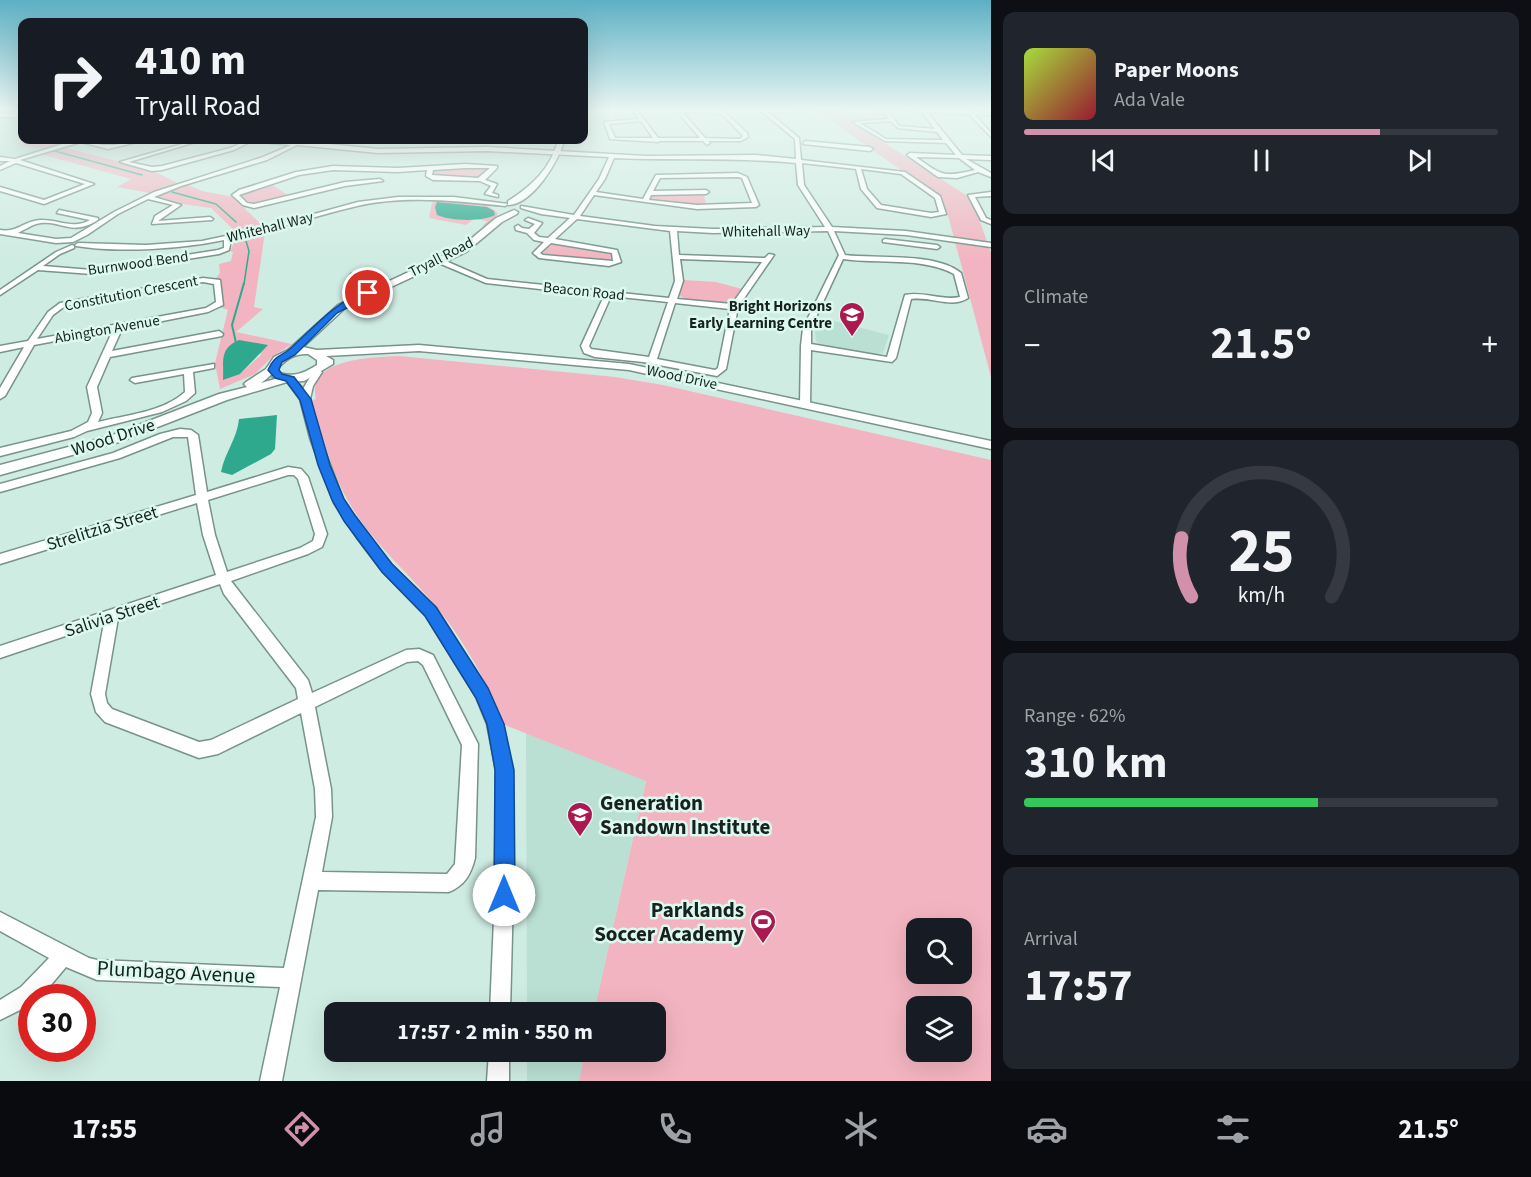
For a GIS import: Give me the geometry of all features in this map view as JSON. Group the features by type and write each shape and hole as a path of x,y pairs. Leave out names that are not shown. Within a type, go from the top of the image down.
{"street":[{"path":"0,189 44,202 91,184 16,161 4,159"},
{"path":"0,168 21,159"},
{"path":"132,159 123,162 152,169 194,159"},
{"path":"0,293 116,213 168,189 266,159"},
{"name":"Tryall Road","path":"273,368 277,360 292,352 340,307 468,247 499,220 520,207 554,159"},
{"path":"529,231 535,238 549,241 615,251 617,261 609,264 537,255 549,241 574,217 593,193 612,159"},
{"path":"782,159 858,167 905,174 939,198 942,214 931,215 879,207 864,189 858,167"},
{"path":"846,159 848,166"},
{"path":"914,159 940,176 957,176 975,171"},
{"path":"963,159 975,171 991,176"},
{"path":"799,161 801,185 836,239 841,257 807,325 805,404"},
{"path":"385,170 381,183 345,184 254,206 245,204 235,195 241,191 304,172 337,168 385,170 495,167 481,180"},
{"path":"430,168 429,176 433,178 481,180 495,185 488,194 496,196"},
{"path":"694,175 706,192 711,207"},
{"path":"593,193 666,205 749,207 756,204 743,176 657,176 645,201"},
{"path":"650,193 706,192"},
{"path":"991,194 970,196 976,201 983,219 991,222"},
{"name":"Whitehall Way","path":"0,232 73,243 146,247 193,244 228,237 386,196 454,199 505,207"},
{"path":"148,197 178,205 157,217 154,223 210,219"},
{"path":"505,207 520,207"},
{"name":"Tryall Road","path":"499,220 505,207 520,207"},
{"name":"Whitehall Way","path":"520,207 574,217 673,229 713,231 828,229 911,234 991,245"},
{"path":"11,234 40,222 77,228 96,219 59,212"},
{"path":"518,227 519,230 529,231 539,224 528,220"},
{"path":"652,360 679,279 673,229"},
{"path":"911,234 916,244"},
{"name":"Burnwood Bend","path":"36,268 92,272 219,252 228,249 228,237"},
{"path":"901,256 889,242 936,244 940,261"},
{"path":"609,293 585,349 595,354 652,360 710,373 720,372 734,307 769,258 676,257"},
{"path":"805,346 889,360 892,358 908,297 917,295 954,300 964,298 957,273 951,268 921,263 841,257"},
{"name":"Beacon Road","path":"438,261 472,277 486,280 734,307"},
{"path":"357,274 383,286"},
{"name":"Constitution Crescent","path":"33,342 53,311 61,305 74,302 209,280 217,282 220,300 213,308"},
{"name":"Abington Avenue","path":"0,349 213,308"},
{"path":"88,428 96,420 97,413 92,387 119,327"},
{"name":"Tryall Road","path":"314,352 309,342 318,327"},
{"path":"107,355 219,334"},
{"path":"0,396 33,342"},
{"name":"Wood Drive","path":"292,352 419,348 629,367 991,445"},
{"name":"Wood Drive","path":"0,470 114,439 223,397 288,379 303,378 342,357 367,350"},
{"path":"305,399 308,386 319,369 322,358 314,352"},
{"path":"135,380 211,366"},
{"path":"273,368 278,375 288,379 305,399 321,456 338,500 361,535 387,568 431,612 482,693 495,724 504,770 504,895 500,1002"},
{"name":"Wood Drive","path":"223,397 273,368"},
{"path":"0,452 149,412 186,398 190,393 188,370"},
{"path":"0,488 126,453 176,433 187,432 193,435 209,527 223,579 229,590 303,685 325,806 271,1081"},
{"name":"Strelitzia Street","path":"0,559 280,472 293,471 303,477 321,539 312,548 223,579"},
{"name":"Salivia Street","path":"0,652 223,579"},
{"path":"112,617 98,694 99,705 110,717 188,747 205,750 406,656 419,655 428,660 467,735 471,752 466,858 463,869 457,879 449,883 438,884 312,881"},
{"name":"Plumbago Avenue","path":"0,921 86,967 106,971 292,978"},
{"path":"0,1010 18,1003 32,993 63,955"},
{"path":"498,1081 499,1062"}],"shaded area":[{"path":"61,159 111,159 152,170 179,184 150,193 117,187 131,179"},
{"path":"886,159 911,159 972,199 991,253 991,377 949,219 941,198"},
{"path":"491,168 478,178 432,175 435,169"},
{"path":"271,184 289,196 258,204 240,196"},
{"path":"188,185 202,191 233,197 247,207 245,209 265,228 237,233 211,208 182,204 157,196"},
{"path":"702,194 706,205 648,200 651,195"},
{"path":"437,200 479,204 487,206 498,214 487,226 483,226 487,221 474,219 466,225 429,218 432,203"},
{"path":"437,202 487,207 494,211 495,215 474,220 443,217 437,215 435,207"},
{"path":"265,232 254,307 263,309 236,332 292,344 272,357 255,374 220,389 215,363 228,310 217,306 214,280 220,273 219,264 231,261 233,252 230,251 236,239","holes":["224,353 262,354 240,374 224,361"]},
{"path":"550,244 611,252 612,260 542,254"},
{"path":"684,280 716,282 742,289 733,302 729,303 685,299 679,295"},
{"name":"Bright Horizons Early Learning Centre","path":"822,318 889,335 883,353 873,355 822,346 816,341 815,332"},
{"path":"239,340 268,345 240,374 223,380 225,351"},
{"path":"399,356 615,377 663,385 991,460 991,1081 579,1081 583,1062 666,1062 666,1002 596,1002 646,781 505,725 481,674 450,625 359,519 338,481 312,400 316,399 315,385 321,375 344,362"},
{"path":"277,415 275,449 271,454 232,475 221,472 239,419"},
{"name":"Generation Sandown Institute","path":"526,733 646,780 596,1002 527,1002"},
{"path":"527,1062 583,1062 579,1081 527,1081"}],"waterway":[{"path":"86,159 142,175"},
{"path":"172,192 216,204 236,222"},
{"path":"244,284 249,251 246,241"},
{"path":"236,343 232,325 244,283"}],"place":[{"name":"Bright Horizons Early Learning Centre","path":"852,338"},
{"name":"Generation Sandown Institute","path":"580,838"},
{"name":"Parklands Soccer Academy","path":"763,945"}],"route":[{"path":"368,293 340,307 292,352 277,360 273,370 279,376 290,379 305,399 324,465 338,500 349,517 387,568 431,612 482,693 495,724 504,770 504,895"}]}
